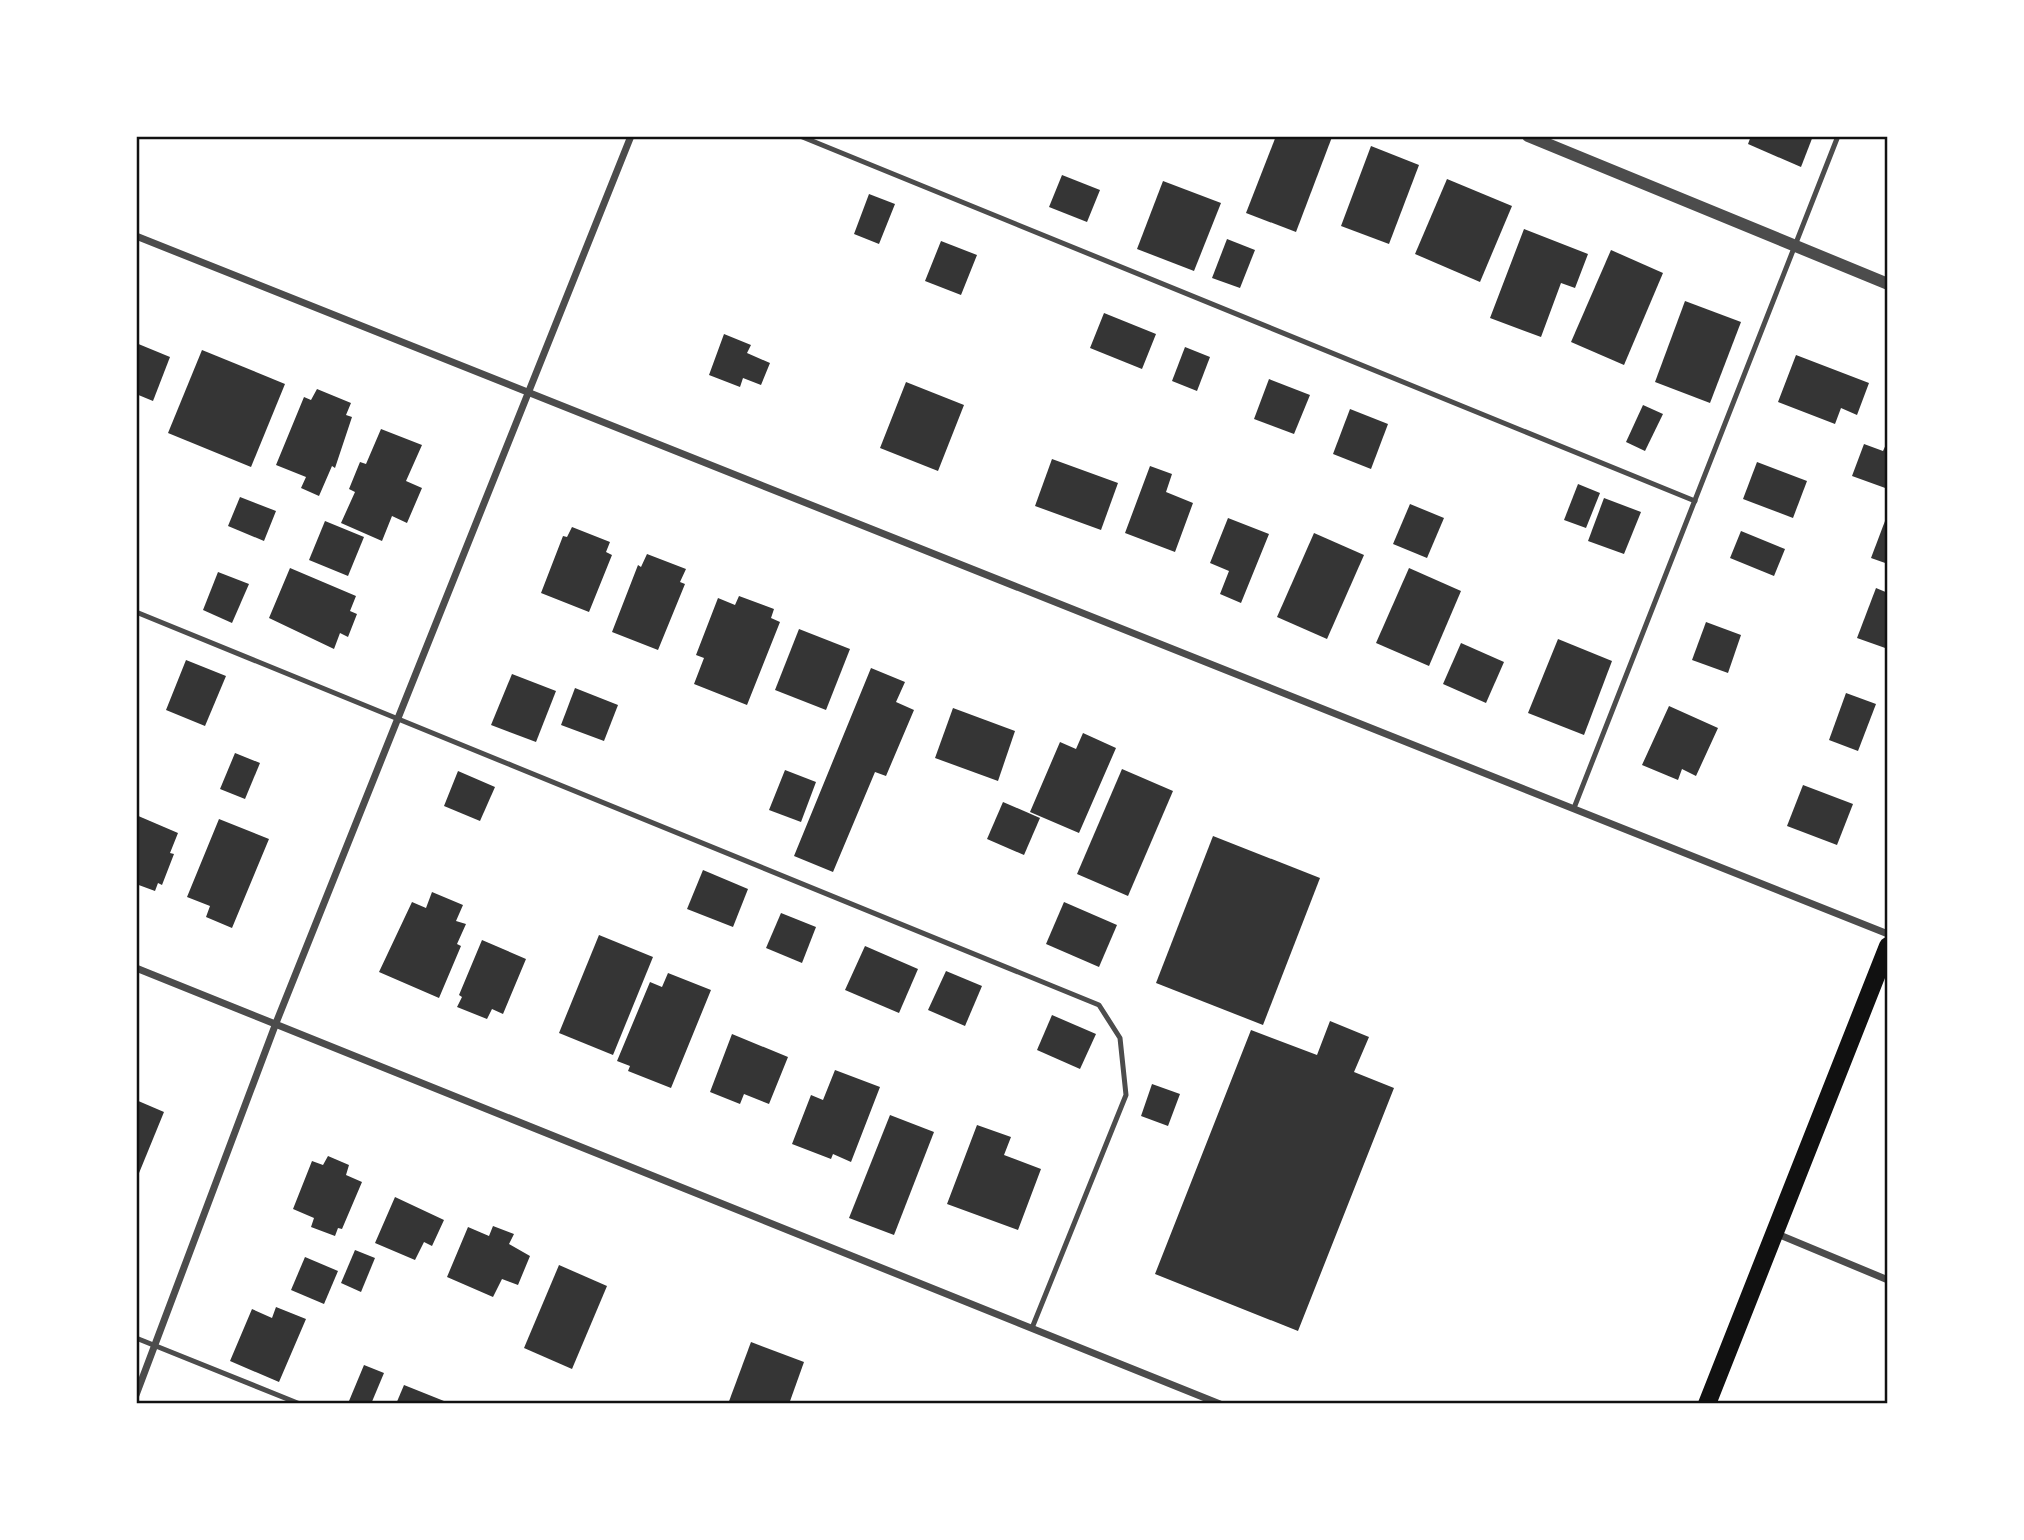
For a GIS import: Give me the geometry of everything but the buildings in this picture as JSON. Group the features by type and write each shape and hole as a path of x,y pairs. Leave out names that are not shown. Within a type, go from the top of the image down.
{"main road":[{"path":"1707,1404 1887,945"}],"street":[{"path":"136,1395 276,1023 531,392 631,136"},
{"path":"1528,136 1888,284"},
{"path":"136,236 1574,808 1887,945"},
{"path":"136,968 1220,1404"},
{"path":"1774,1233 1888,1280"}],"lane":[{"path":"800,136 1695,501"},
{"path":"1574,808 1838,136"},
{"path":"136,612 1098,1005 1120,1038 1126,1095 1032,1328"},
{"path":"136,1338 300,1404"}]}
